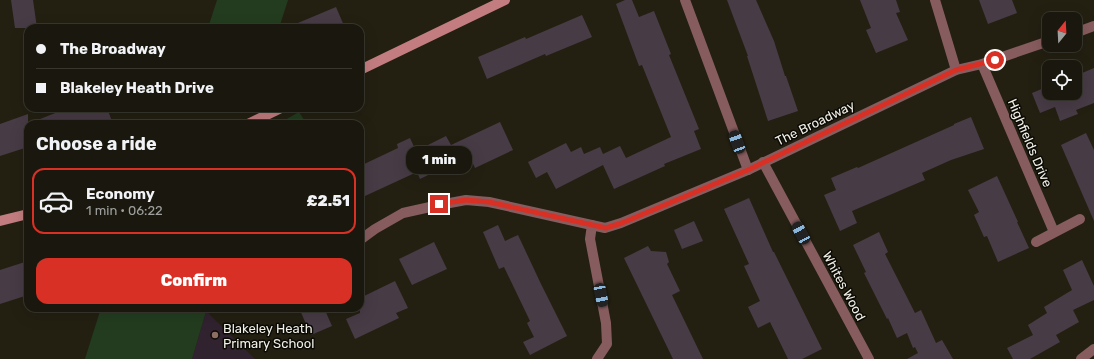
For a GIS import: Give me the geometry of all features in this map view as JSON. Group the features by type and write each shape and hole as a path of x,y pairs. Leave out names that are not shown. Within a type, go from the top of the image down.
{"street":[{"path":"364,68 505,0"},
{"path":"685,0 748,170"},
{"path":"935,0 956,70"},
{"path":"1082,30 1094,26"},
{"name":"The Broadway","path":"364,237 403,213 439,204 466,200 489,202 606,228 622,223 748,170 956,70 982,64 1042,44"},
{"name":"Highfields Drive","path":"982,64 1054,232"},
{"path":"256,120 273,112"},
{"name":"Whites Wood","path":"763,162 869,359"},
{"path":"0,221 24,215"},
{"path":"1036,242 1080,219"},
{"path":"592,225 590,239 606,323 607,344 597,359"},
{"path":"1081,359 1094,349"}],"shaded area":[{"name":"Blakeley Heath Primary School","path":"206,312 207,312 255,359 192,359"}],"green space":[{"path":"217,0 288,0 280,24 209,24"},
{"path":"299,112 304,120 285,120"},
{"path":"100,312 206,312 192,359 85,359"}],"building":[{"path":"11,0 33,0 36,24 24,24 24,28 15,28"},
{"path":"625,0 632,0 639,17 654,11 671,54 669,55 699,129 694,131 701,149 664,164 665,166 614,189 603,165 556,189 547,172 536,178 528,162 566,143 571,152 581,147 584,154 600,147 603,154 620,146 626,158 671,137 642,65 639,66 616,4"},
{"path":"727,0 756,0 774,41 798,111 768,121 748,56"},
{"path":"860,0 896,0 900,12 896,13 908,40 876,53 866,30 871,28"},
{"path":"979,0 1012,0 1017,13 988,24"},
{"path":"336,7 343,24 296,24"},
{"path":"582,15 592,37 546,56 545,54 487,79 478,57 525,37 526,39"},
{"path":"1094,68 1094,103 1076,110 1078,114 1060,121 1055,107 1040,113 1032,93 1042,89 1042,100 1082,100 1082,73"},
{"path":"58,112 108,112 112,120 38,120"},
{"path":"28,114 28,120 24,120 24,148 0,156 0,124"},
{"path":"971,117 984,149 951,160 922,173 925,180 852,211 857,223 840,231 824,195 836,190 831,178 857,167 858,168"},
{"path":"500,122 513,150 475,168 469,155 420,179 417,172 365,196 364,164 398,148 397,144 410,138 416,151 446,136 451,145"},
{"path":"1086,133 1094,150 1094,221 1061,145"},
{"path":"997,176 1029,248 998,262 987,236 984,237 974,215 979,212 968,190"},
{"path":"749,198 773,252 822,349 802,359 788,359 770,322 758,328 748,307 760,301 744,266 749,264 724,209"},
{"path":"694,221 703,241 682,249 674,230"},
{"path":"498,225 505,241 518,235 567,336 530,355 523,342 534,337 527,323 530,321 504,267 499,269 483,232"},
{"path":"879,232 888,252 885,254 915,313 921,310 936,343 942,340 953,359 907,359 918,353 915,347 913,348 907,333 897,338 864,273 866,272 853,245"},
{"path":"434,242 447,269 412,285 399,259"},
{"path":"648,246 651,251 666,252 669,262 667,264 680,291 672,295 703,359 673,359 624,258"},
{"path":"1082,260 1094,286 1094,300 1073,310 1079,322 1056,335 1060,342 1030,359 1013,359 1007,348 1033,335 1028,325 1047,313 1044,307 1072,290 1063,270"},
{"path":"24,262 24,296 0,304 0,270"},
{"path":"395,281 408,308 396,313 399,318 355,339 346,319 360,312 364,312 364,296"},
{"path":"301,312 326,312 332,326 311,335"}],"place":[{"name":"Blakeley Heath Primary School","path":"215,335"}],"route":[{"path":"439,204 466,200 489,202 606,228 622,223 748,170 956,70 995,60"}]}
